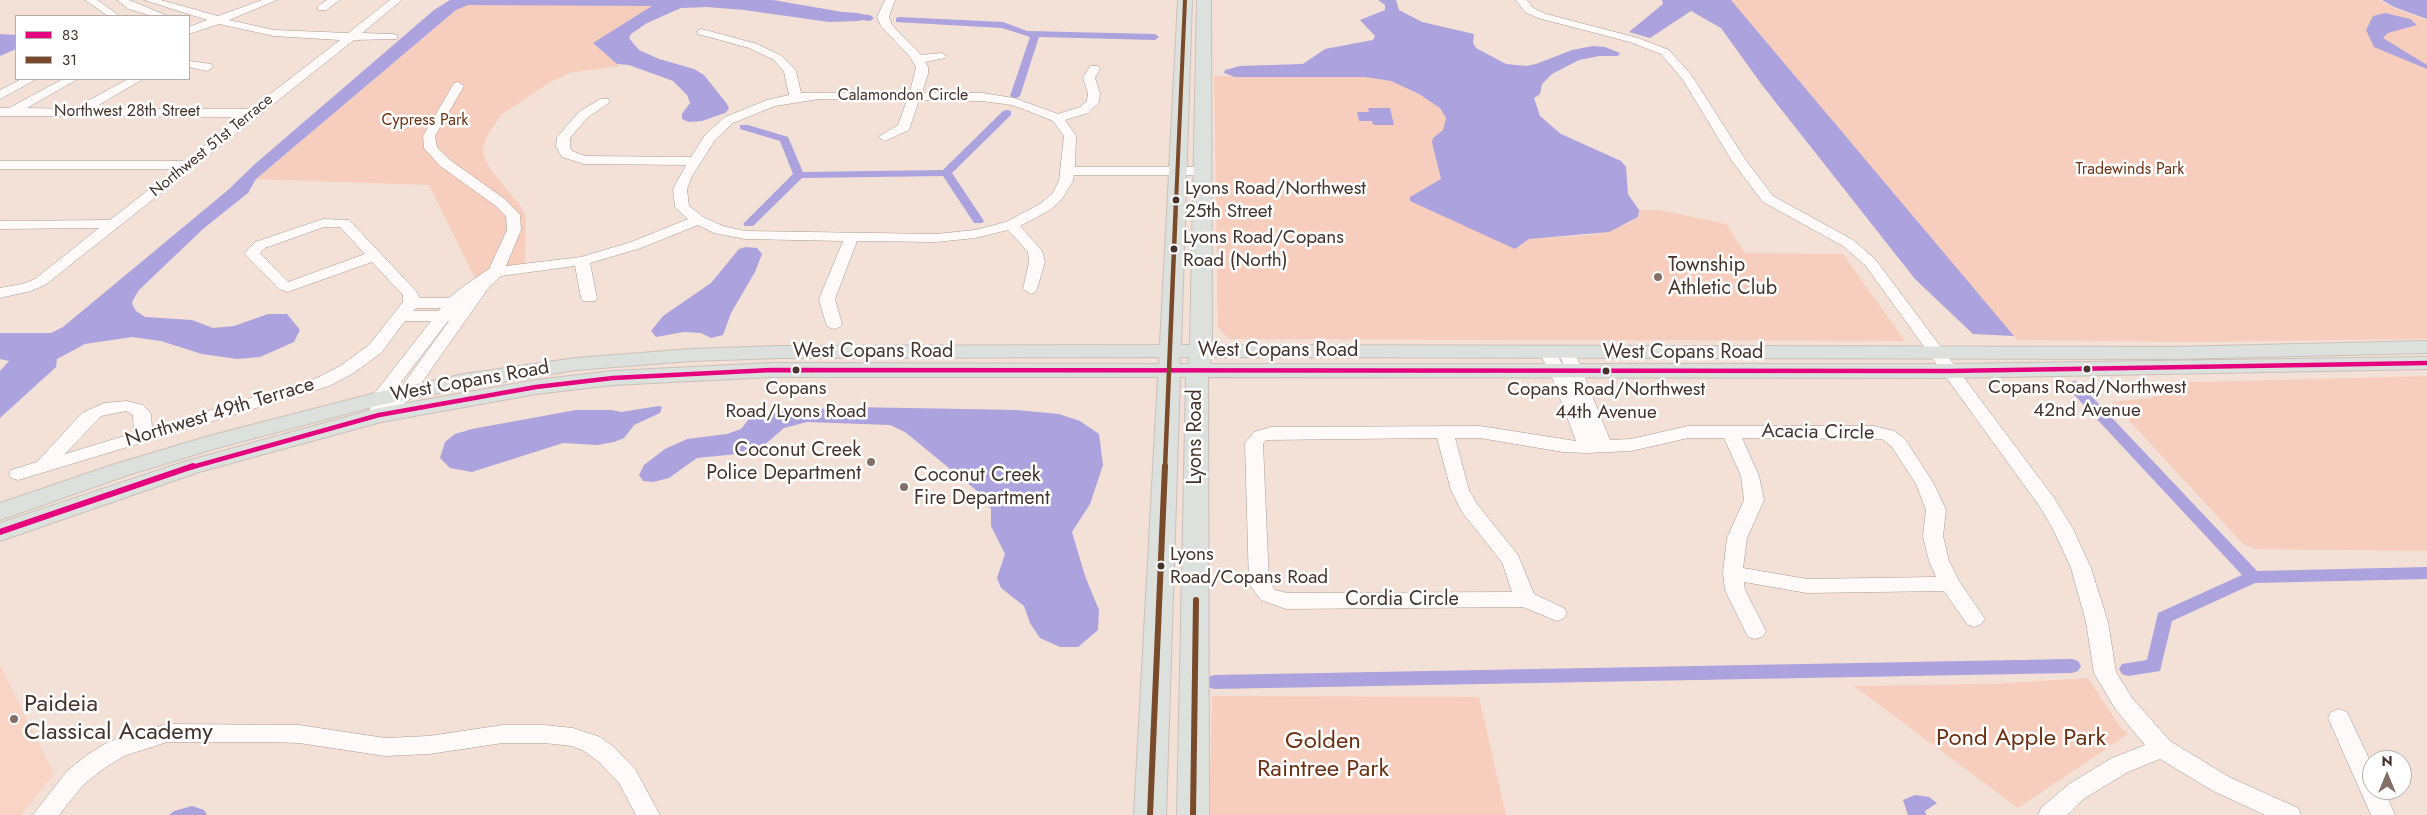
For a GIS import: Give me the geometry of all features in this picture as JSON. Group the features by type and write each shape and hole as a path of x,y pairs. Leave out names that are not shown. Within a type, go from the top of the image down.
{"main road":[{"name":"Lyons Road","path":"1150,815 1168,360 1185,0"},
{"name":"Lyons Road","path":"1193,815 1204,0"},
{"name":"West Copans Road","path":"1562,362 1935,352 2173,353 2427,346"},
{"name":"West Copans Road","path":"0,532 191,466 379,407 404,394 464,381 576,364 690,355 779,352 1199,361 1562,362 1949,372 2427,363"},
{"name":"West Copans Road","path":"0,512 120,470 200,446 379,407 613,378 687,373 1168,360"}],"street":[{"path":"90,0 113,15"},
{"path":"122,0 152,13 166,12 191,0"},
{"path":"148,0 166,12"},
{"path":"197,24 254,0"},
{"path":"197,24 272,0"},
{"path":"322,8 335,0"},
{"name":"Northwest 51st Terrace","path":"0,293 26,288 40,282 397,0"},
{"path":"885,137 904,127 922,74 917,59 887,26 883,17 885,8 890,0"},
{"path":"1521,0 1529,10 1542,16 1634,40 1665,52 1688,79 1757,188 1768,199 1786,210 1848,243 1870,262 1949,372 2048,503 2063,529 2081,568 2097,622 2105,673 2124,704 2162,748 2221,784 2288,815"},
{"path":"197,24 234,35 271,41 390,40"},
{"path":"197,24 346,40"},
{"path":"702,32 753,46 778,58 790,71 796,97"},
{"path":"917,59 941,56"},
{"path":"190,64 207,68"},
{"path":"1057,118 1084,110 1093,102 1094,93 1089,78 1094,69"},
{"path":"0,95 29,80"},
{"path":"2,112 52,80"},
{"path":"2,112 70,80"},
{"path":"76,112 135,80"},
{"path":"374,256 288,287 284,286 251,253 260,245 323,223 344,223 409,294 412,298 406,310 453,312 470,303 496,272 514,230 513,215 477,184 445,163 431,148 429,136 458,86"},
{"name":"Calamondon Circle","path":"914,96 998,99 1035,109 1057,118 1070,136 1069,168 1066,181 1051,202 1045,207 1011,225 975,234 936,238 745,235 719,230 698,220 682,207 680,189 694,161 710,138 729,120 749,110 796,97 914,96"},
{"path":"604,102 583,115 564,137 563,147 567,154 584,160 694,161"},
{"name":"Northwest 28th Street","path":"2,112 253,113"},
{"path":"0,165 189,164"},
{"path":"1069,168 1201,167"},
{"path":"379,407 470,289 496,272 582,260 636,245 698,220"},
{"path":"0,224 114,224"},
{"path":"1011,225 1035,251 1037,262 1031,290"},
{"path":"834,324 827,299 852,236"},
{"path":"582,260 589,298"},
{"name":"Northwest 49th Terrace","path":"18,474 334,377 375,349 406,310"},
{"path":"404,394 453,312"},
{"path":"1562,362 1595,447"},
{"path":"44,466 88,417 95,412 110,407 126,406 137,409 142,414 143,436"},
{"path":"1444,432 1460,490 1469,507 1511,560 1525,599"},
{"name":"Cordia Circle","path":"1557,613 1525,599 1286,601 1268,595 1259,584 1254,443 1260,436 1271,433 1480,432 1563,446 1595,447"},
{"name":"Acacia Circle","path":"1595,447 1632,445 1688,432 1874,432 1888,435 1899,443 1925,484 1936,510 1933,536 1939,561 1950,584 1974,619"},
{"name":"Acacia Circle","path":"1730,432 1750,476 1754,500 1737,538 1733,573 1736,590 1755,631"},
{"path":"1733,573 1807,586 1950,584"},
{"path":"2339,718 2382,815"},
{"path":"45,815 75,778 95,762 116,749 167,733 267,733 299,734 385,747 429,746 504,734 544,734 573,737 592,744 607,754 627,776 648,815"},
{"path":"2050,815 2077,791 2120,765 2162,748"}],"shaded area":[{"path":"450,0 773,0 858,13 864,15 865,18 859,21 829,22 744,10 707,7 681,8 647,23 631,34 629,38 639,50 659,59 694,69 704,75 729,109 725,113 702,121 689,122 682,119 682,114 690,103 687,95 673,81 629,65 617,64 593,43 652,6 468,5 456,10 256,179 248,193 203,229 139,290 132,304 136,311 145,317 192,320 213,328 234,326 268,314 287,314 300,330 294,342 260,357 237,359 202,354 161,341 132,337 85,344 57,359 56,367 0,418 0,371 9,361 0,359 0,333 51,333 63,327 228,190 255,164 434,10"},
{"path":"1378,0 1396,0 1399,10 1422,22 1474,34 1473,43 1476,48 1506,64 1526,66 1536,64 1572,50 1593,46 1605,47 1620,53 1618,56 1599,56 1579,60 1552,74 1542,84 1540,94 1534,98 1540,116 1561,134 1621,161 1626,167 1628,194 1639,210 1638,217 1609,232 1529,239 1515,249 1410,201 1410,197 1441,179 1432,143 1433,138 1443,130 1446,118 1440,108 1419,94 1391,81 1365,77 1235,77 1224,73 1225,70 1240,66 1303,64 1325,49 1373,40 1375,36 1360,20 1385,10 1385,5"},
{"path":"1662,0 1731,0 2014,336 1973,334 1915,279 1762,85 1721,28 1691,11 1650,38 1629,32 1663,4"},
{"path":"2382,0 2427,0 2427,19 2394,7"},
{"path":"2385,13 2410,19 2417,25 2388,33 2383,38 2427,65 2427,69 2374,47 2366,30 2373,16"},
{"path":"0,34 15,35 15,49 0,56"},
{"path":"1368,108 1390,108 1394,125 1373,125 1372,121 1359,121 1357,112 1369,112"},
{"path":"746,247 757,248 762,254 755,272 731,313 723,335 711,338 701,333 684,332 656,337 651,331 663,316 711,283 739,249"},
{"path":"662,407 660,413 634,425 624,438 614,442 597,445 563,443 472,472 450,468 440,458 445,442 455,434 472,429 576,410 612,410 621,412"},
{"path":"853,407 1016,410 1059,414 1080,421 1099,434 1103,465 1090,504 1072,532 1085,576 1099,610 1098,630 1078,647 1060,647 1040,638 1030,623 1024,606 1001,588 997,578 1005,554 991,526 991,509 977,491 905,432 890,425 807,422 784,428 762,447 747,453 697,458 669,478 653,482 643,481 639,475 644,465 665,449 687,439 727,434 741,429 749,419 759,414"},
{"name":"Paideia Classical Academy","path":"0,665 54,774 21,815 0,815"},
{"path":"1915,795 1929,797 1937,803 1925,811 1926,815 1908,815 1903,800"},
{"path":"192,806 204,810 207,815 169,815 174,811"}],"green space":[{"name":"Tradewinds Park","path":"1731,0 2379,0 2396,9 2427,20 2427,339 2194,342 2017,340"},
{"name":"Cypress Park","path":"660,4 593,43 619,66 569,73 547,84 501,115 488,134 483,154 491,170 520,205 526,216 525,264 475,278 429,185 256,179 462,5"},
{"path":"1214,76 1365,77 1391,81 1419,94 1440,108 1446,118 1443,130 1433,138 1432,143 1441,180 1410,197 1515,249 1529,239 1591,235 1627,224 1638,217 1639,210 1659,210 1726,224 1745,253 1843,254 1905,341 1229,339 1218,327"},
{"path":"2427,376 2427,551 2256,549 2243,544 2112,402 2152,398 2162,383"},
{"name":"Pond Apple Park","path":"2088,678 2120,727 2128,734 2018,808 1854,686 1991,684"},
{"name":"Golden Raintree Park","path":"1212,696 1479,697 1506,815 1209,815"}],"waterway":[{"path":"846,16 870,18"},
{"path":"899,20 1003,25 1026,34 1035,34"},
{"path":"1015,96 1035,34"},
{"path":"1035,34 1155,37"},
{"path":"946,173 1007,113"},
{"path":"744,127 784,139 799,175"},
{"path":"799,175 946,173"},
{"path":"946,173 978,221"},
{"path":"749,224 799,175"},
{"path":"2073,385 2253,577"},
{"path":"2253,577 2427,573"},
{"path":"2128,669 2154,666 2164,617 2253,577"},
{"path":"1214,682 2072,666"}],"transit line":[{"name":"31","path":"1150,815 1185,0"},
{"name":"83","path":"0,532 191,467 379,415 536,387 613,378 771,370 1949,371 2427,363"},
{"name":"31","path":"1193,815 1196,600"}],"place":[{"name":"Lyons Road/Northwest 25th Street","path":"1176,200"},
{"name":"Lyons Road/Copans Road (North)","path":"1174,249"},
{"name":"Township Athletic Club","path":"1658,277"},
{"name":"Copans Road/Northwest 42nd Avenue","path":"2087,369"},
{"name":"Copans Road/Lyons Road","path":"796,370"},
{"name":"Copans Road/Northwest 44th Avenue","path":"1606,371"},
{"name":"Coconut Creek Police Department","path":"871,462"},
{"name":"Coconut Creek Fire Department","path":"904,487"},
{"name":"Lyons Road/Copans Road","path":"1161,566"},
{"name":"Paideia Classical Academy","path":"14,719"}]}
